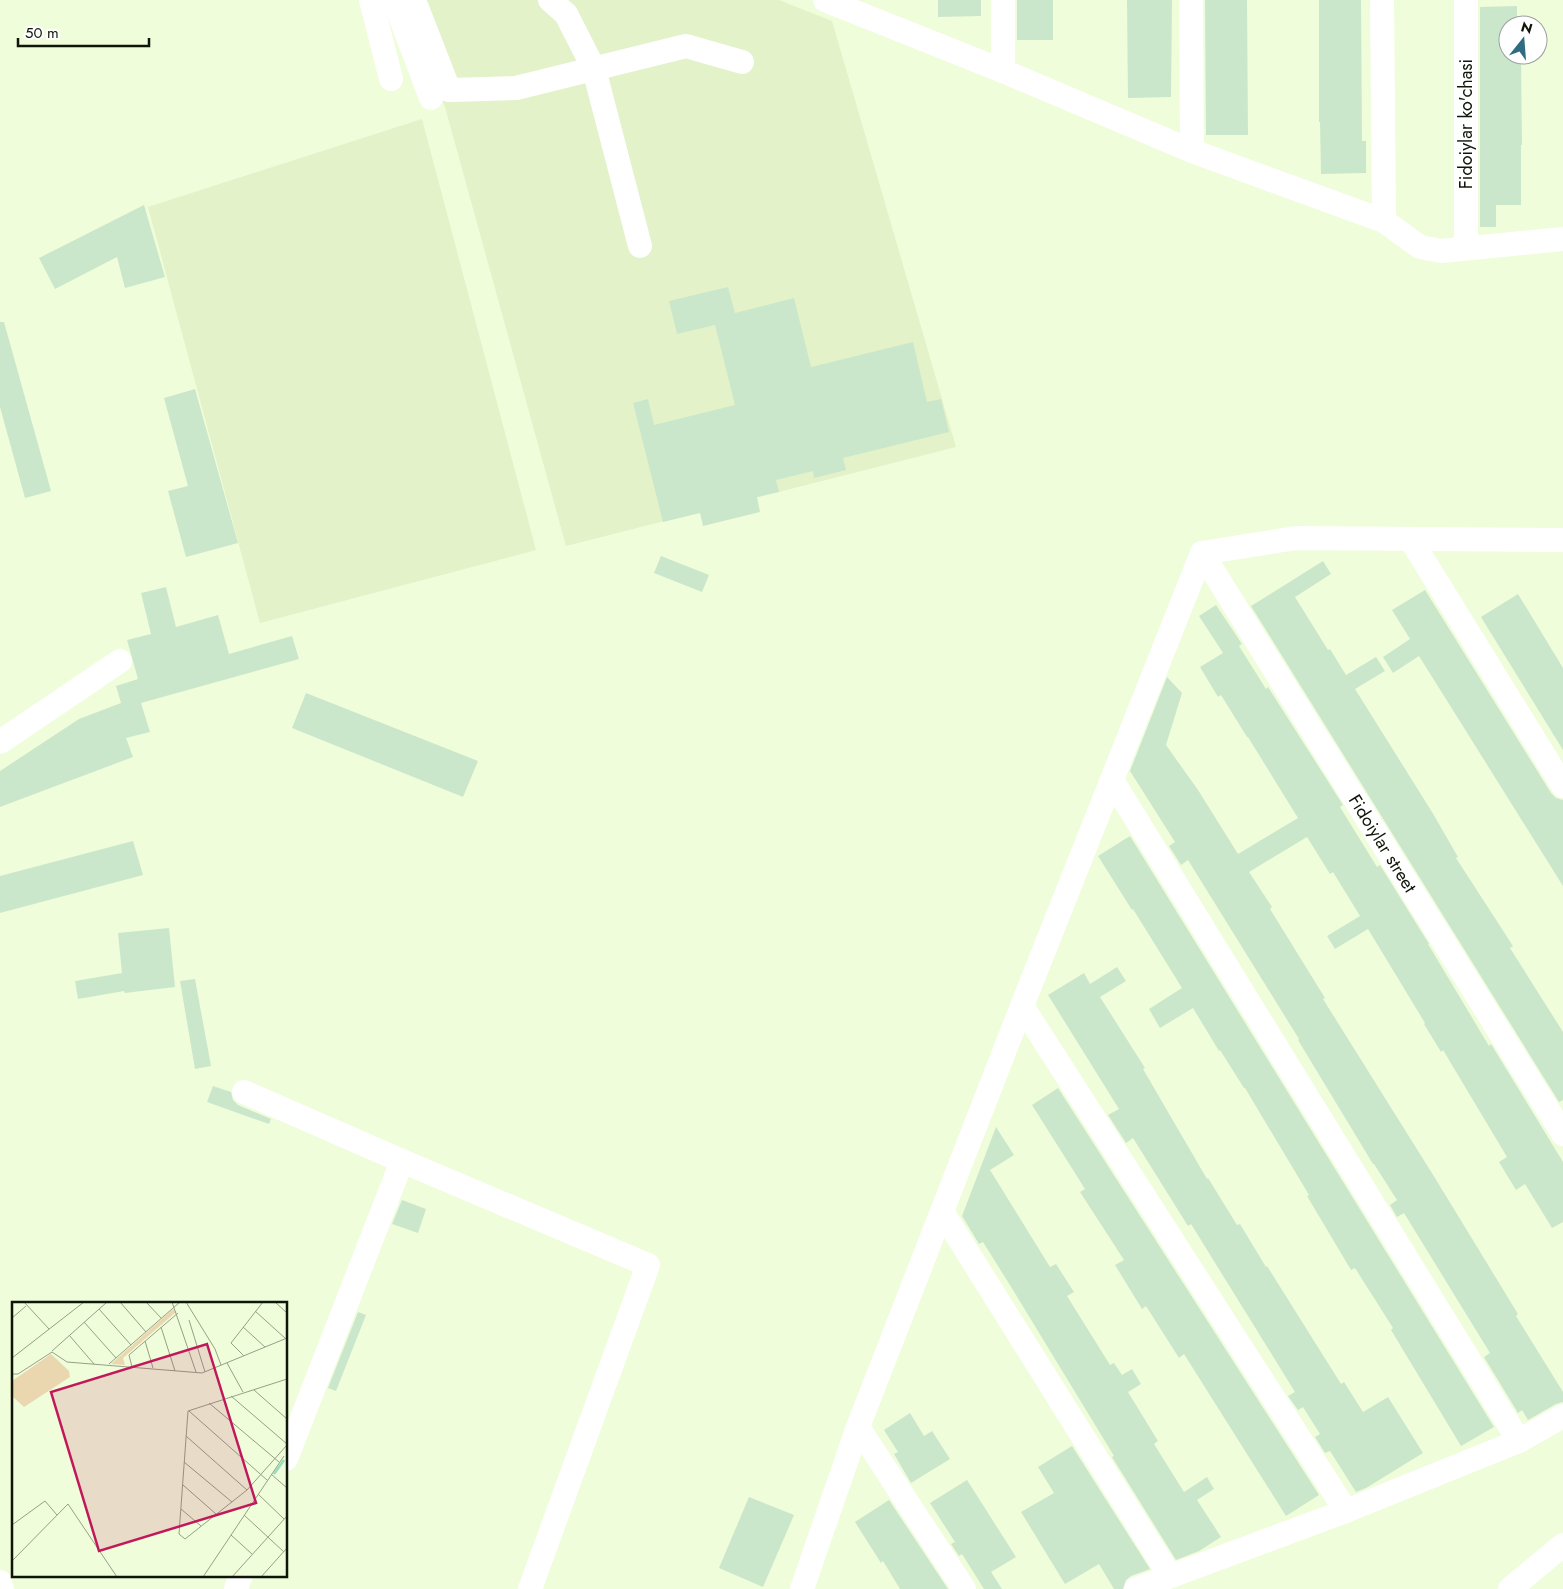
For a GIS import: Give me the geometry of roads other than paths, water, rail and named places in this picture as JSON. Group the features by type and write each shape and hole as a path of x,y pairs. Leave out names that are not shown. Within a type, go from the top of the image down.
{"street":[{"path":"371,0 392,79"},
{"path":"394,0 431,98"},
{"path":"414,0 449,90 516,88 686,46 742,62"},
{"path":"825,0 1003,71 1192,151 1384,222 1420,247 1441,250 1563,239"},
{"path":"1003,0 1003,71"},
{"path":"1190,0 1192,151"},
{"path":"1382,0 1384,222"},
{"name":"Fidoiylar ko'chasi","path":"1466,0 1466,248"},
{"path":"562,5 594,69 640,246"},
{"path":"802,1589 858,1427 943,1213 1022,1006 1202,553 1296,538 1563,540"},
{"path":"1411,540 1563,786"},
{"name":"Fidoiylar street","path":"1202,553 1563,1134"},
{"path":"0,742 120,661"},
{"path":"1112,780 1519,1441"},
{"path":"1022,1006 1346,1511"},
{"path":"244,1092 402,1162 648,1264 530,1589"},
{"path":"288,1454 402,1162"},
{"path":"943,1213 1170,1576"},
{"path":"1136,1589 1346,1511 1519,1441 1563,1416"},
{"path":"858,1427 964,1589"},
{"path":"1510,1589 1563,1545"},
{"path":"236,1589 241,1576"},
{"path":"0,1582 2,1589"}]}
